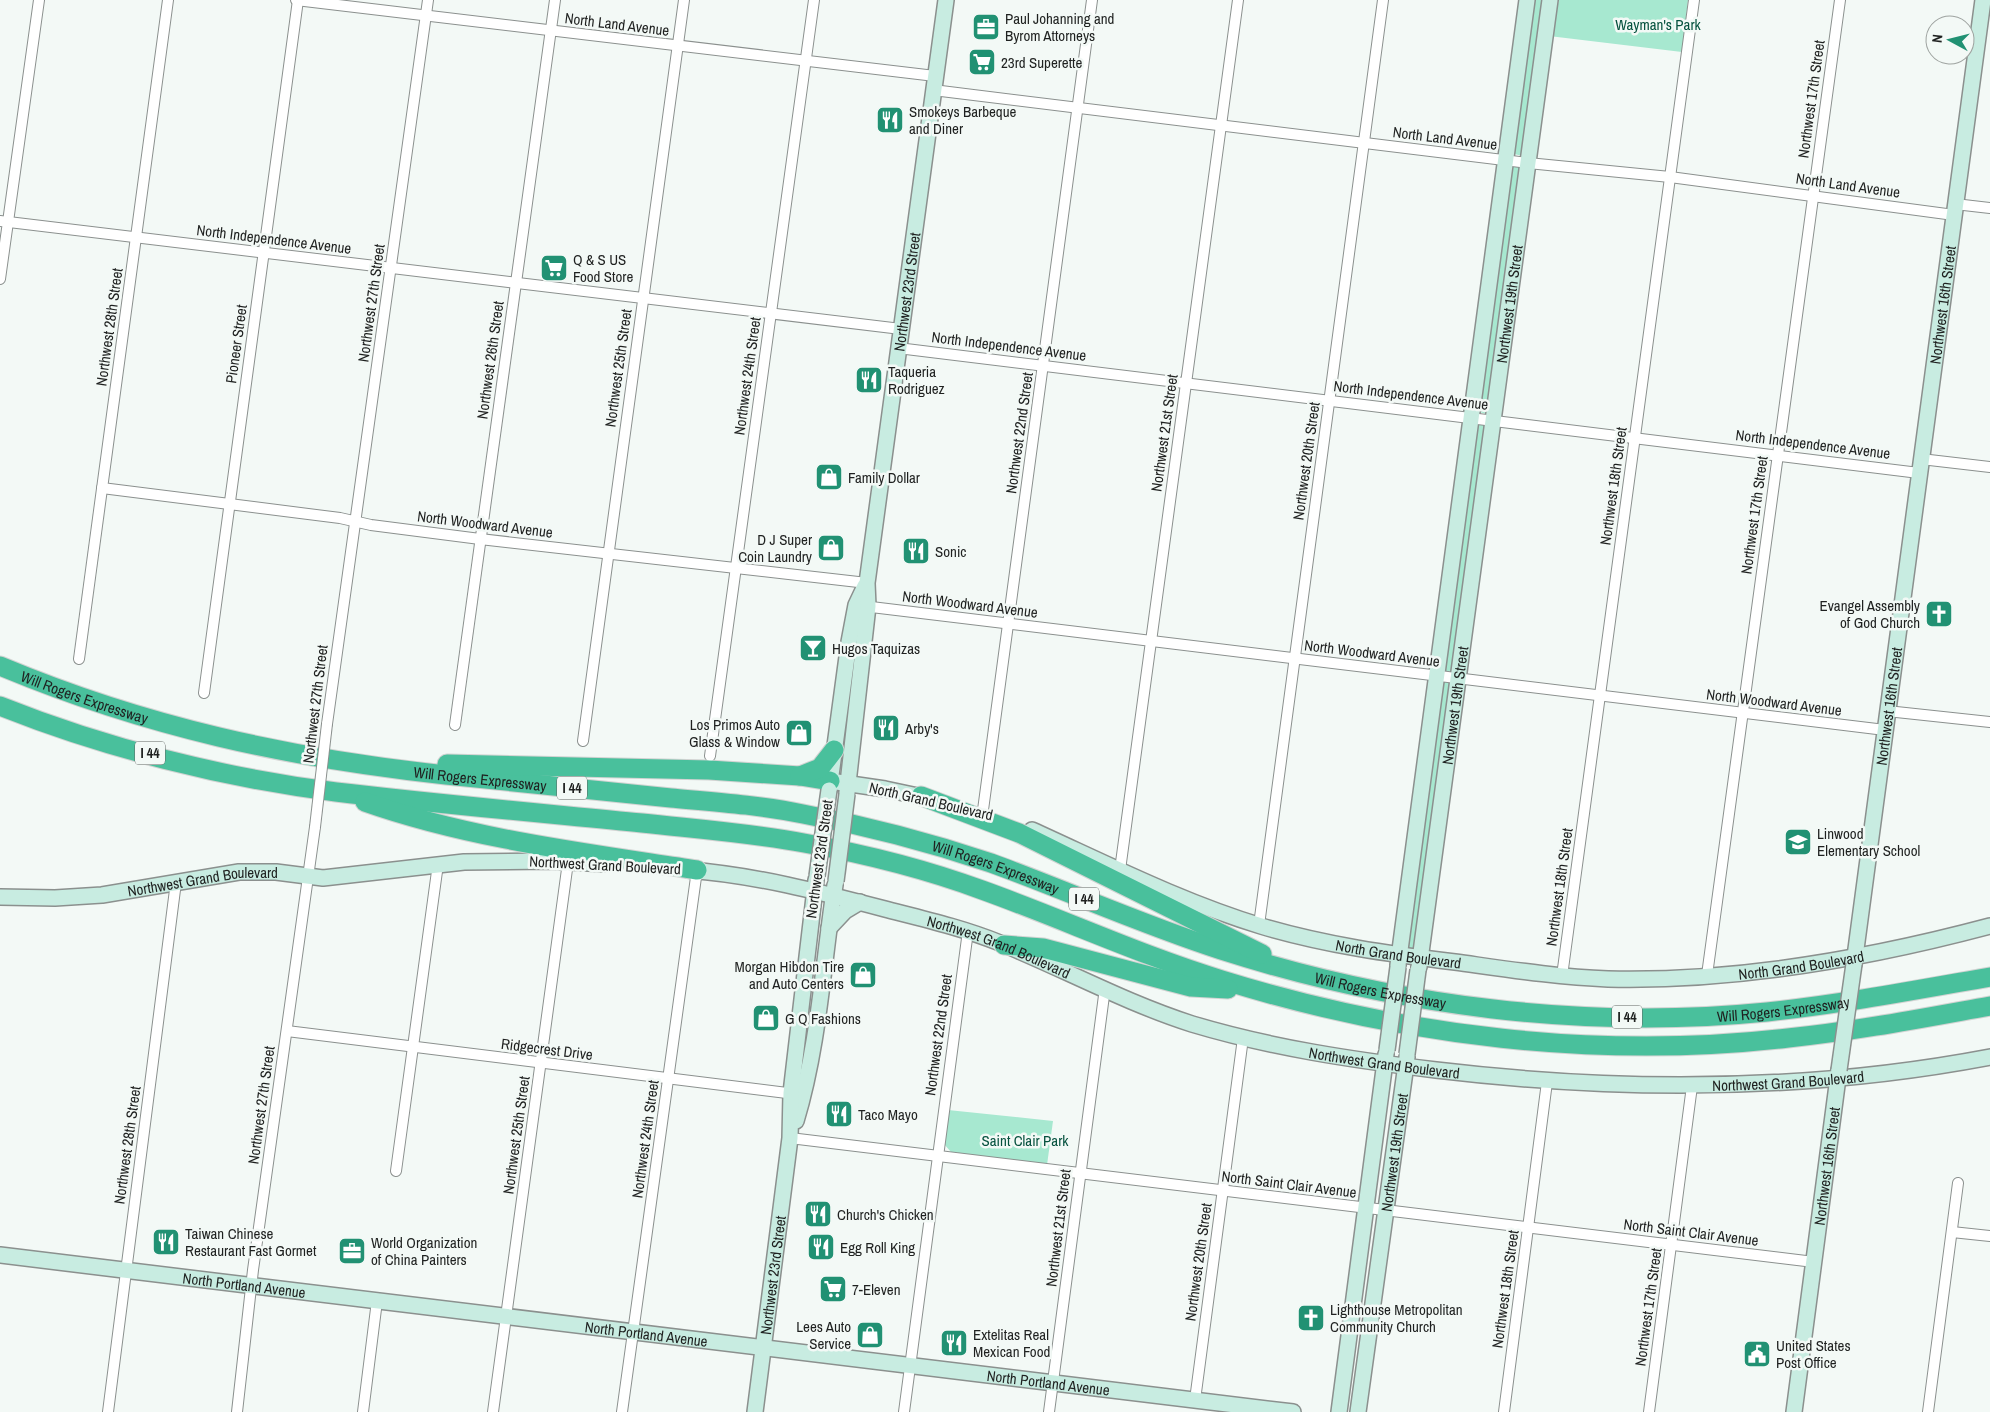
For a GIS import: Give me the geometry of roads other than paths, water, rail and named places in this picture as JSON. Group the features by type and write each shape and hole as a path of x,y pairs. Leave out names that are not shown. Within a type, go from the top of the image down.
{"highway":[{"name":"Will Rogers Expressway","path":"0,666 33,680 154,721 218,738 332,760 448,775 769,808 869,827 989,863 1179,936 1299,973 1435,1001 1521,1012 1618,1017 1766,1012 1880,996 1990,977"},
{"name":"Will Rogers Expressway","path":"0,706 108,742 195,765 335,791 763,836 866,856 981,889 1177,965 1259,991 1350,1014 1419,1027 1518,1039 1617,1045 1723,1043 1787,1038 1887,1024 1990,1006"},
{"path":"800,776 820,768 834,750"},
{"path":"332,760 709,770 800,776 829,786"},
{"path":"335,791 411,818 550,846 697,870"},
{"path":"921,796 1019,833 1202,922 1299,973"},
{"path":"1004,945 1043,948 1191,987 1259,991"}],"main road":[{"name":"Northwest 23rd Street","path":"797,1094 816,883 829,786 849,642 862,606 867,583 946,0"},
{"name":"Northwest 19th Street","path":"1339,1412 1527,0"},
{"name":"Northwest 19th Street","path":"1358,1412 1550,0"},
{"path":"1548,16 1554,0"},
{"name":"Northwest 16th Street","path":"1794,1412 1983,0"},
{"name":"Northwest 23rd Street","path":"754,1412 790,1138 835,887 848,788 862,606"},
{"name":"North Grand Boulevard","path":"829,786 921,796 983,810 1212,909 1314,941 1419,964 1610,979 1707,975 1854,961 1990,926"},
{"name":"Northwest Grand Boulevard","path":"0,897 55,898 102,895 239,872 276,872 323,878 438,864 506,861 568,862 697,870 816,883 835,887 860,902 968,931 1188,1022 1243,1038 1304,1052 1386,1057 1547,1082 1609,1086 1692,1086 1839,1075 1990,1057"},
{"path":"829,928 845,911 860,902"},
{"name":"North Portland Avenue","path":"0,1255 1292,1412"}],"street":[{"path":"0,279 4,221 39,0"},
{"name":"Northwest 28th Street","path":"78,659 168,0"},
{"name":"North Land Avenue","path":"297,0 805,61 1078,108 1528,163 1670,177 1814,195 1954,209 1990,208"},
{"name":"Pioneer Street","path":"204,692 297,0"},
{"name":"Northwest 27th Street","path":"237,1412 327,724 428,0"},
{"name":"Northwest 26th Street","path":"455,725 555,0"},
{"name":"Northwest 25th Street","path":"583,741 684,0"},
{"name":"Northwest 24th Street","path":"710,756 814,0"},
{"name":"Northwest 22nd Street","path":"983,810 1092,0"},
{"name":"Northwest 21st Street","path":"1120,870 1238,0"},
{"name":"Northwest 20th Street","path":"1259,925 1383,0"},
{"name":"Northwest 18th Street","path":"1562,976 1694,0"},
{"name":"Northwest 17th Street","path":"1707,975 1840,0"},
{"name":"North Independence Avenue","path":"4,221 390,269 901,329"},
{"name":"North Independence Avenue","path":"898,348 1778,455 1920,466 1990,467"},
{"name":"North Woodward Avenue","path":"102,488 480,539 867,583"},
{"name":"North Woodward Avenue","path":"862,606 1885,730"},
{"path":"1887,711 1990,722"},
{"name":"Northwest 25th Street","path":"493,1412 568,862"},
{"path":"396,1171 438,864"},
{"name":"Northwest 24th Street","path":"622,1412 697,870"},
{"name":"Northwest 28th Street","path":"108,1412 176,882"},
{"name":"Northwest 22nd Street","path":"904,1412 968,931"},
{"name":"Northwest 21st Street","path":"1049,1412 1105,988"},
{"name":"Ridgecrest Drive","path":"286,1031 797,1094"},
{"name":"Northwest 20th Street","path":"1195,1400 1243,1038"},
{"name":"Northwest 18th Street","path":"1504,1412 1547,1082"},
{"name":"Northwest 17th Street","path":"1649,1412 1692,1086"},
{"name":"North Saint Clair Avenue","path":"790,1138 1814,1262"},
{"path":"1928,1412 1958,1183"},
{"path":"1952,1232 1990,1236"},
{"path":"363,1412 377,1301"}],"place":[{"name":"Paul Johanning and Byrom Attorneys","path":"986,27"},
{"name":"23rd Superette","path":"982,62"},
{"name":"Smokeys Barbeque and Diner","path":"890,120"},
{"name":"Q & S US Food Store","path":"554,268"},
{"name":"Taqueria Rodriguez","path":"869,380"},
{"name":"Family Dollar","path":"829,477"},
{"name":"D J Super Coin Laundry","path":"831,548"},
{"name":"Sonic","path":"916,551"},
{"name":"Evangel Assembly of God Church","path":"1939,614"},
{"name":"Hugos Taquizas","path":"813,648"},
{"name":"Arby's","path":"886,728"},
{"name":"Los Primos Auto Glass & Window","path":"799,733"},
{"name":"Linwood Elementary School","path":"1798,842"},
{"name":"Morgan Hibdon Tire and Auto Centers","path":"863,975"},
{"name":"G Q Fashions","path":"766,1018"},
{"name":"Taco Mayo","path":"839,1114"},
{"name":"Church's Chicken","path":"818,1214"},
{"name":"Taiwan Chinese Restaurant Fast Gormet","path":"166,1242"},
{"name":"Egg Roll King","path":"821,1247"},
{"name":"World Organization of China Painters","path":"352,1251"},
{"name":"7-Eleven","path":"833,1289"},
{"name":"Lighthouse Metropolitan Community Church","path":"1311,1318"},
{"name":"Lees Auto Service","path":"870,1335"},
{"name":"Extelitas Real Mexican Food","path":"954,1343"},
{"name":"United States Post Office","path":"1757,1354"}],"park label":[{"name":"Wayman's Park","path":"1658,24"},
{"name":"Saint Clair Park","path":"1025,1140"}]}
